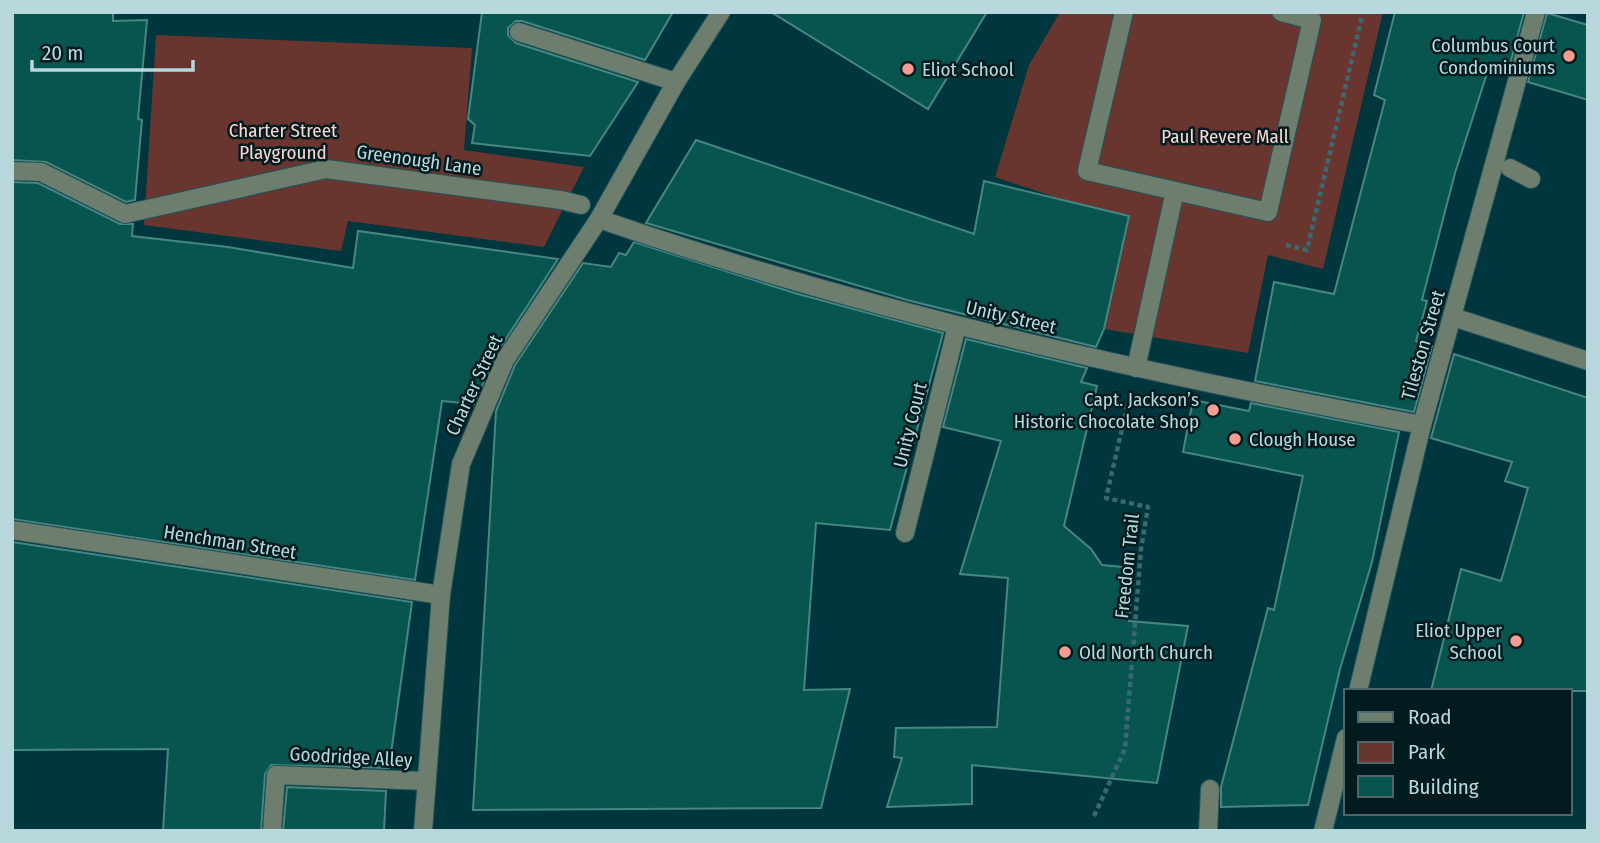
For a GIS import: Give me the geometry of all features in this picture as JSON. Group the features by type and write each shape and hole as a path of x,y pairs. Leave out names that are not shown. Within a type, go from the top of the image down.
{"street":[{"name":"Charter Street","path":"423,831 441,595 461,464 505,360 599,219 676,82 721,12"},
{"path":"1124,12 1087,171 1268,212 1312,20 1281,12"},
{"name":"Tileston Street","path":"1358,689 1422,425 1536,12"},
{"path":"519,32 676,82"},
{"path":"1510,168 1531,179"},
{"name":"Greenough Lane","path":"12,171 41,172 125,214 326,169 561,200 581,205"},
{"path":"1136,368 1175,191"},
{"name":"Unity Street","path":"599,219 801,285 957,327 1136,368 1422,425"},
{"path":"1453,317 1588,362"},
{"name":"Unity Court","path":"905,533 957,327"},
{"name":"Henchman Street","path":"12,530 441,595"},
{"path":"1323,831 1344,746"},
{"name":"Goodridge Alley","path":"272,831 276,775 425,781"},
{"path":"1208,831 1210,789"}],"path":[{"name":"Freedom Trail","path":"1094,816 1125,749 1141,549 1148,507 1106,498 1131,391"}],"green space":[{"name":"Paul Revere Mall","path":"1060,12 1383,12 1323,269 1268,255 1248,353 1104,329 1129,216 1079,205 995,177 1029,65"},
{"name":"Charter Street Playground","path":"156,35 472,48 464,150 584,167 544,247 348,221 341,251 144,225"}],"building":[{"path":"12,12 113,12 113,21 147,20 138,119 142,120 135,200 126,202 46,162 12,160"},
{"path":"482,12 673,12 645,60 522,21 516,21 508,28 508,35 516,43 638,82 590,156 472,143 475,125 468,119"},
{"name":"Eliot School","path":"771,12 987,12 928,109"},
{"path":"1395,12 1524,12 1507,75 1488,70 1455,173 1422,300 1427,301 1416,341 1432,346 1414,412 1255,381 1274,282 1334,294 1385,100 1374,95"},
{"name":"Columbus Court Condominiums","path":"1547,13 1588,25 1588,100 1528,82"},
{"path":"696,140 974,234 984,181 1129,216 1104,329 1096,347 907,300 646,223"},
{"path":"12,182 38,183 120,224 133,224 132,236 228,247 353,268 358,231 558,259 496,354 474,404 442,401 415,580 12,519"},
{"path":"634,242 798,294 943,333 890,530 816,523 804,690 850,689 821,808 473,810 496,411 515,365 583,263 611,267 619,253 626,255"},
{"path":"966,339 1087,368 1081,382 1097,386 1064,526 1091,549 1102,565 1133,568 1129,621 1188,626 1157,783 972,765 972,804 887,807 902,758 894,757 896,728 997,727 1008,578 960,574 1001,441 943,427"},
{"path":"1454,354 1588,398 1588,691 1431,689 1461,569 1501,581 1528,488 1505,481 1512,462 1431,438"},
{"path":"1193,400 1249,411 1251,403 1399,432 1372,562 1340,669 1308,805 1221,807 1221,787 1268,608 1274,610 1303,476 1183,452"},
{"path":"12,542 412,602 389,768 271,765 265,774 261,831 163,831 168,749 12,750"},
{"path":"287,787 386,791 384,831 283,831"}],"place":[{"name":"Columbus Court Condominiums","path":"1569,56"},
{"name":"Eliot School","path":"908,69"},
{"name":"Capt. Jackson’s Historic Chocolate Shop","path":"1213,410"},
{"name":"Clough House","path":"1235,439"},
{"name":"Eliot Upper School","path":"1516,641"},
{"name":"Old North Church","path":"1065,652"}]}
